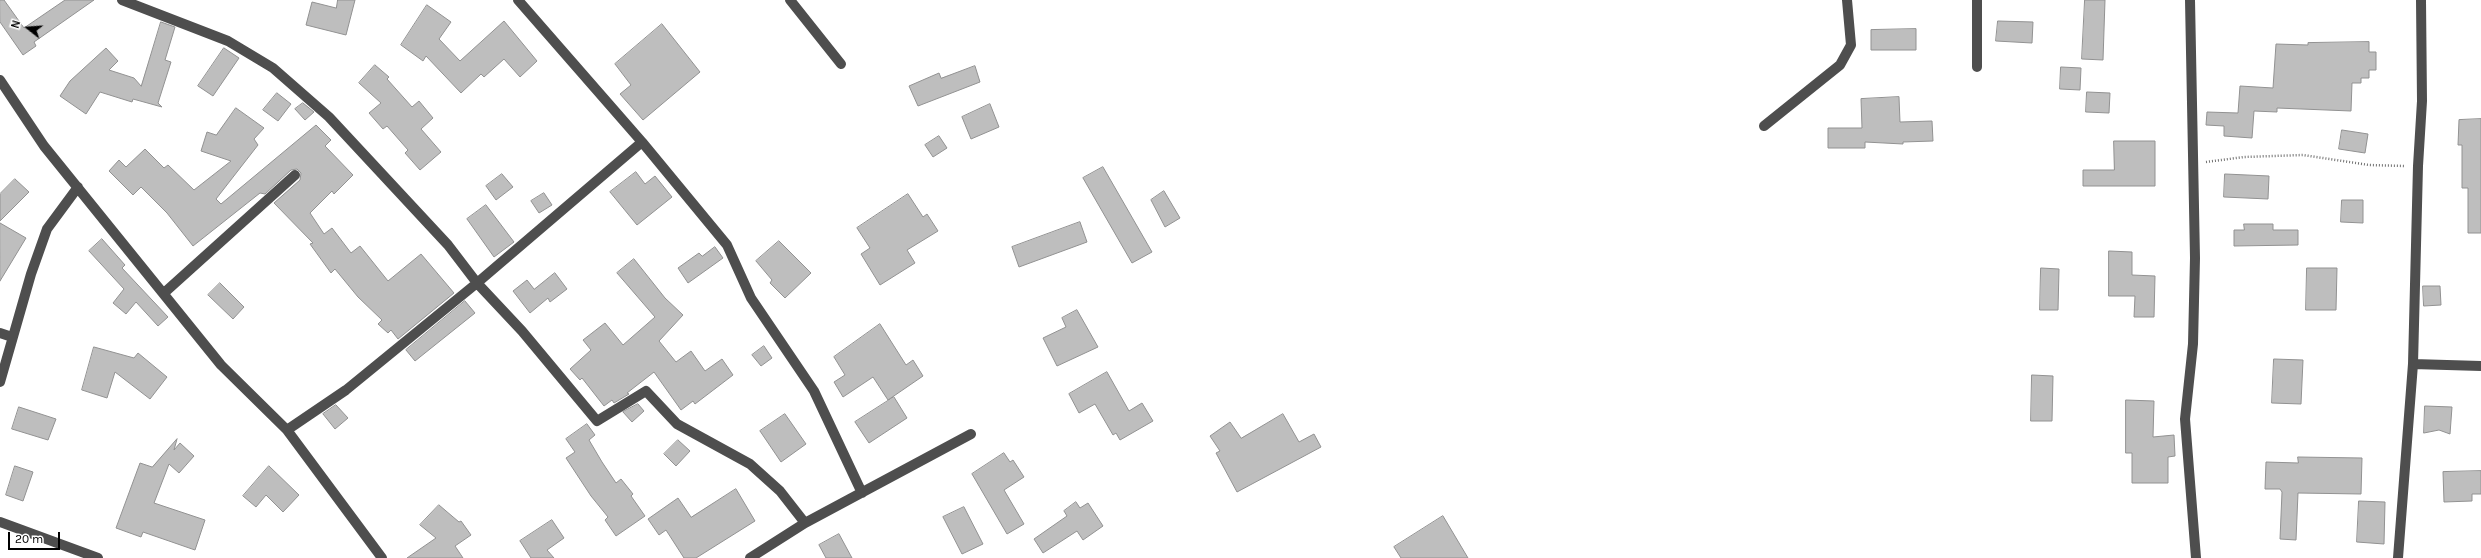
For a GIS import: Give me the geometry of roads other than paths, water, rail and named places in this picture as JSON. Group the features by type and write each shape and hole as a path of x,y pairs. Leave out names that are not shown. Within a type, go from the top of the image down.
{"street":[{"path":"122,0 147,4 228,41 273,68 328,117 383,174 448,245 477,282 522,331 597,421 646,391 677,424 750,464 780,491 805,523"},
{"path":"518,0 642,142 727,245 751,298 814,391 862,493"},
{"path":"790,0 841,64"},
{"path":"1764,126 1840,65 1851,45 1848,0"},
{"path":"1977,0 1977,67"},
{"path":"2190,0 2195,258 2193,337 2184,419 2196,558"},
{"path":"2398,558 2413,364 2418,166 2422,101 2421,0"},
{"path":"0,80 44,146 221,365 287,430 382,558"},
{"path":"287,430 346,390 477,282 642,142"},
{"path":"164,293 294,175"},
{"path":"0,382 12,337 47,229 78,187"},
{"path":"0,333 12,337"},
{"path":"2413,364 2481,366"},
{"path":"750,558 805,523 971,434"},
{"path":"0,522 98,558"}]}
